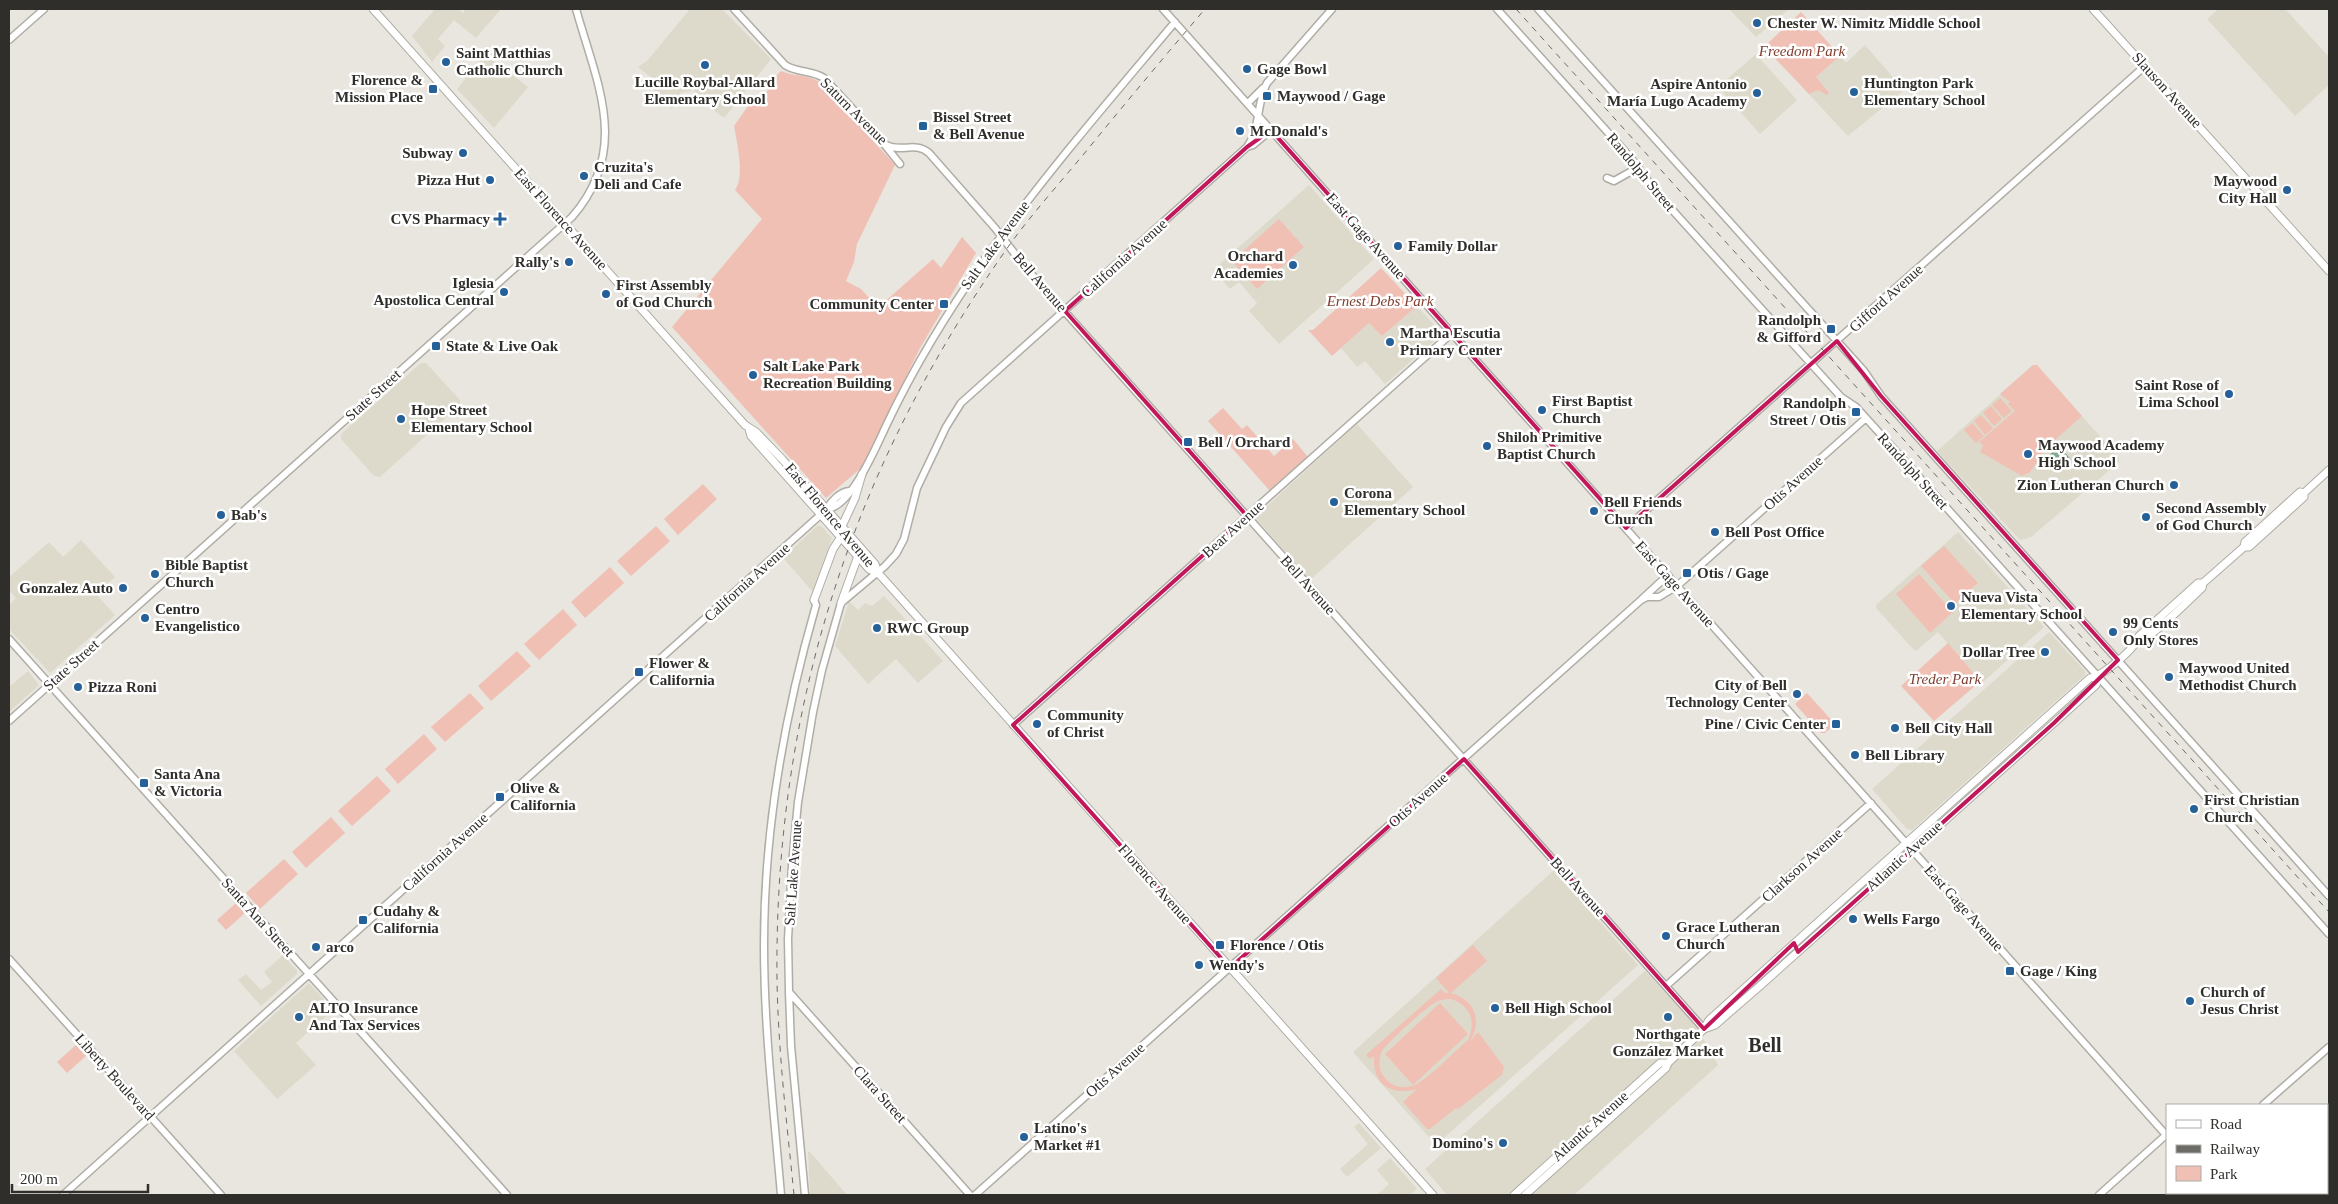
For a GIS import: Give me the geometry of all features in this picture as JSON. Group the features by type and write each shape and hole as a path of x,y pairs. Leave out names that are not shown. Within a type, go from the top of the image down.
{"main road":[{"name":"East Florence Avenue","path":"373,9 749,429 756,432 842,526 875,564 878,573"},
{"name":"Slauson Avenue","path":"2093,9 2329,271"},
{"name":"East Florence Avenue","path":"749,429 751,436 869,569 878,573"},
{"name":"Atlantic Avenue","path":"1526,1195 1666,1069 1668,1062 1704,1029 1709,1020 1905,842 2090,678 2099,676 2138,641 2143,640 2168,619 2202,588 2203,582 2244,547 2249,547 2304,497 2304,492 2329,470"},
{"path":"842,526 855,498 862,474"},
{"path":"814,600 833,549 841,537"},
{"path":"841,603 858,556"},
{"name":"Florence Avenue","path":"878,573 1433,1195"},
{"name":"Atlantic Avenue","path":"1704,1029 1715,1025 1798,952 2077,702 2096,684 2099,676"},
{"path":"1798,952 1797,947 1806,938 1807,933"},
{"name":"Atlantic Avenue","path":"1514,1195 1660,1063 1668,1062"}],"street":[{"path":"9,40 44,9"},
{"name":"State Street","path":"9,721 582,206 591,191 602,165 606,139 603,103 576,9"},
{"name":"Saturn Avenue","path":"734,9 785,64 795,70 814,73 824,78 884,143 893,148 912,146"},
{"name":"East Gage Avenue","path":"1163,9 2166,1135"},
{"path":"1248,103 1332,9"},
{"name":"Randolph Street","path":"1497,9 1628,154 1657,193 1841,397 1856,407 1866,418 2329,934"},
{"name":"Randolph Street","path":"1538,9 1864,371 1875,390 2329,896"},
{"name":"Salt Lake Avenue","path":"827,510 830,503 843,492 849,491 862,474 892,412 970,277 1000,235 1175,22"},
{"name":"Gifford Avenue","path":"1626,528 2145,66"},
{"name":"California Avenue","path":"878,573 901,546 918,488 958,407 1247,147 1256,130 1262,91 1267,83"},
{"path":"1247,147 1253,145 1272,130"},
{"path":"884,143 888,152 900,164"},
{"name":"Bell Avenue","path":"912,146 920,146 929,153 1064,311 1704,1029"},
{"path":"1607,178 1614,181 1630,172 1641,172"},
{"name":"Bear Avenue","path":"1013,725 1452,333"},
{"name":"Otis Avenue","path":"975,1195 1641,600 1647,597 1659,597 1677,586 1866,418"},
{"name":"California Avenue","path":"63,1195 827,510"},
{"path":"841,603 878,573"},
{"path":"1641,600 1668,575"},
{"name":"Salt Lake Avenue","path":"781,1195 766,1014 764,943 766,885 779,764 797,675 816,605 814,600"},
{"name":"Salt Lake Avenue","path":"805,1195 792,1056 789,992 788,939 791,878 798,802 820,678 841,603"},
{"name":"Santa Ana Street","path":"9,639 507,1195"},
{"name":"Clarkson Avenue","path":"1666,986 1871,803"},
{"name":"Liberty Boulevard","path":"9,959 221,1195"},
{"name":"Clara Street","path":"789,992 970,1195"},
{"path":"2264,1104 2329,1047"},
{"path":"2099,1195 2166,1137"}],"highlighted area":[{"path":"1271,130 1626,528 1837,341 1881,396 2118,660 2054,723 1798,952 1794,943 1704,1029 1464,759 1230,968 1013,725 1247,516 1065,311 1247,147"}],"shaded area":[{"path":"435,9 458,9 463,13 466,9 501,9 476,38 454,20 438,39 445,46 432,62 412,36"},
{"name":"Lucille Roybal-Allard Elementary School","path":"690,9 722,9 771,59 725,117 708,105 694,90 680,93 672,109 652,93 659,84 638,67 647,61"},
{"name":"Chester W. Nimitz Middle School","path":"1729,9 1789,9 1756,37"},
{"path":"2218,9 2285,9 2329,57 2329,85 2295,116 2207,19"},
{"name":"Huntington Park Elementary School","path":"1865,45 1904,90 1848,136 1803,88 1840,56 1846,63"},
{"path":"485,54 528,87 494,128 457,89"},
{"name":"Aspire Antonio María Lugo Academy","path":"1756,54 1797,100 1760,134 1718,87"},
{"name":"Orchard Academies","path":"1309,185 1374,259 1279,344 1249,311 1257,303 1239,282 1230,289 1213,270"},
{"name":"Martha Escutia Primary Center","path":"1417,306 1442,334 1385,384 1365,361 1357,367 1341,348 1370,322 1382,336"},
{"name":"Hope Street Elementary School","path":"421,363 426,363 460,400 460,405 380,477 374,476 341,439 341,434"},
{"name":"Maywood Academy High School","path":"2033,365 2037,365 2119,458 2119,462 2031,537 2020,540 1937,451"},
{"name":"Corona Elementary School","path":"1357,424 1413,487 1310,580 1255,517"},
{"path":"2059,447 2071,460 2057,472 2055,470 2057,468 2048,457"},
{"path":"817,526 821,526 832,538 813,592 783,558"},
{"name":"Nueva Vista Elementary School","path":"1958,532 2044,627 1982,683 1938,632 1916,651 1876,608 1876,605"},
{"path":"81,540 115,577 96,594 115,615 50,673 9,629 9,605 16,598 9,590 9,577 49,542 63,557"},
{"name":"RWC Group","path":"884,596 943,661 918,683 896,659 868,684 835,646 849,601 858,610 865,603 872,606"},
{"path":"2049,632 2085,671 2085,675 1912,830 1907,829 1872,789"},
{"path":"28,671 39,685 9,712 9,687"},
{"name":"Bell High School","path":"1554,870 1638,965 1436,1145 1353,1052"},
{"path":"283,955 297,971 297,974 261,1006 238,980 246,974 261,990 272,982 264,972"},
{"path":"1645,971 1696,1026 1718,1065 1574,1195 1447,1195 1425,1169"},
{"path":"309,983 333,1010 296,1043 316,1065 277,1099 234,1051"},
{"path":"1359,1123 1381,1148 1347,1177 1340,1169 1368,1144 1354,1127"},
{"path":"808,1152 810,1152 847,1195 810,1195"},
{"path":"1390,1158 1417,1189 1410,1195 1377,1195 1389,1184 1377,1170"}],"green space":[{"name":"Freedom Park","path":"1801,12 1840,56 1816,77 1829,93 1827,95 1818,90 1809,94 1764,47"},
{"path":"781,71 807,77 822,84 895,165 857,244 854,262 846,281 861,289 875,304 881,305 933,259 941,268 962,237 976,253 920,348 861,468 826,498 672,327 762,219 735,190 738,184 740,168 734,126 748,106 776,84 772,80"},
{"path":"1279,219 1304,247 1257,289 1232,261"},
{"name":"Ernest Debs Park","path":"1381,268 1417,306 1382,336 1369,323 1332,356 1308,330 1313,330"},
{"path":"2033,365 2037,365 2082,416 2048,446 2030,472 2022,476 1980,452 1983,445 1979,442 2015,411 2008,404 2010,402 2000,394"},
{"path":"2000,398 2012,411 2004,418 1992,405"},
{"path":"1991,406 2002,419 1994,426 1983,413"},
{"path":"1223,408 1242,429 1247,425 1274,456 1293,439 1308,457 1270,491 1208,421"},
{"path":"1981,415 1993,428 1985,435 1974,421"},
{"path":"1972,423 1984,436 1976,443 1964,430"},
{"path":"703,484 717,499 678,535 664,519"},
{"path":"656,526 670,541 631,576 617,561"},
{"path":"1944,546 1978,583 1955,604 1921,566"},
{"path":"610,567 624,583 585,618 571,602"},
{"path":"1919,574 1953,612 1930,633 1896,594"},
{"path":"563,609 577,625 539,660 524,644"},
{"name":"Treder Park","path":"1948,643 1982,683 1975,686 1934,721 1901,686"},
{"path":"517,651 531,666 491,701 478,686"},
{"path":"470,693 484,708 445,742 431,727"},
{"path":"1807,693 1835,724 1825,733 1821,733 1795,704"},
{"path":"424,734 437,749 398,784 385,769"},
{"path":"377,776 391,791 352,826 338,811"},
{"path":"331,817 345,833 306,868 292,852"},
{"path":"284,859 298,874 260,909 246,893"},
{"path":"236,903 245,913 226,930 217,920"},
{"path":"1473,945 1487,961 1451,993 1467,1002 1475,1016 1475,1032 1465,1047 1478,1032 1504,1067 1502,1075 1458,1109 1456,1108 1430,1129 1427,1129 1403,1102 1417,1089 1399,1091 1385,1086 1376,1074 1374,1056 1370,1059 1366,1055 1441,989 1445,993 1449,993 1436,978","holes":["1451,999 1458,1002 1470,1015 1472,1027 1468,1040 1434,1071 1415,1085 1399,1087 1386,1080 1380,1067 1380,1059 1385,1047 1428,1007 1441,1000"]},
{"path":"1440,1003 1468,1034 1413,1085 1385,1054"},
{"path":"77,1044 87,1055 67,1073 57,1062"}],"railway":[{"path":"794,1195 779,1033 777,979 780,879 790,781 808,687 833,594 866,504 906,416 953,331 1026,223 1205,9"},
{"path":"1516,9 2329,912"}],"place":[{"name":"Chester W. Nimitz Middle School","path":"1757,23"},
{"name":"Saint Matthias Catholic Church","path":"446,62"},
{"name":"Lucille Roybal-Allard Elementary School","path":"705,65"},
{"name":"Gage Bowl","path":"1247,69"},
{"name":"Florence & Mission Place","path":"433,89"},
{"name":"Huntington Park Elementary School","path":"1854,92"},
{"name":"Aspire Antonio María Lugo Academy","path":"1757,93"},
{"name":"Maywood / Gage","path":"1267,96"},
{"name":"Bissel Street & Bell Avenue","path":"923,126"},
{"name":"McDonald's","path":"1240,131"},
{"name":"Subway","path":"463,153"},
{"name":"Cruzita's Deli and Cafe","path":"584,176"},
{"name":"Pizza Hut","path":"490,180"},
{"name":"Maywood City Hall","path":"2287,190"},
{"name":"CVS Pharmacy","path":"500,219"},
{"name":"Family Dollar","path":"1398,246"},
{"name":"Rally's","path":"569,262"},
{"name":"Orchard Academies","path":"1293,265"},
{"name":"Iglesia Apostolica Central","path":"504,292"},
{"name":"First Assembly of God Church","path":"606,294"},
{"name":"Community Center","path":"944,304"},
{"name":"Randolph & Gifford","path":"1831,329"},
{"name":"Martha Escutia Primary Center","path":"1390,342"},
{"name":"State & Live Oak","path":"436,346"},
{"name":"Salt Lake Park Recreation Building","path":"753,375"},
{"name":"Saint Rose of Lima School","path":"2229,394"},
{"name":"First Baptist Church","path":"1542,410"},
{"name":"Randolph Street / Otis","path":"1856,412"},
{"name":"Hope Street Elementary School","path":"401,419"},
{"name":"Bell / Orchard","path":"1188,442"},
{"name":"Shiloh Primitive Baptist Church","path":"1487,446"},
{"name":"Maywood Academy High School","path":"2028,454"},
{"name":"Zion Lutheran Church","path":"2174,485"},
{"name":"Corona Elementary School","path":"1334,502"},
{"name":"Bell Friends Church","path":"1594,511"},
{"name":"Bab's","path":"221,515"},
{"name":"Second Assembly of God Church","path":"2146,517"},
{"name":"Bell Post Office","path":"1715,532"},
{"name":"Otis / Gage","path":"1687,573"},
{"name":"Bible Baptist Church","path":"155,574"},
{"name":"Gonzalez Auto","path":"123,588"},
{"name":"Nueva Vista Elementary School","path":"1951,606"},
{"name":"Centro Evangelistico","path":"145,618"},
{"name":"RWC Group","path":"877,628"},
{"name":"99 Cents Only Stores","path":"2113,632"},
{"name":"Dollar Tree","path":"2045,652"},
{"name":"Flower & California","path":"639,672"},
{"name":"Maywood United Methodist Church","path":"2169,677"},
{"name":"Pizza Roni","path":"78,687"},
{"name":"City of Bell Technology Center","path":"1797,694"},
{"name":"Community of Christ","path":"1037,724"},
{"name":"Pine / Civic Center","path":"1836,724"},
{"name":"Bell City Hall","path":"1895,728"},
{"name":"Bell Library","path":"1855,755"},
{"name":"Santa Ana & Victoria","path":"144,783"},
{"name":"Olive & California","path":"500,797"},
{"name":"First Christian Church","path":"2194,809"},
{"name":"Wells Fargo","path":"1853,919"},
{"name":"Cudahy & California","path":"363,920"},
{"name":"Grace Lutheran Church","path":"1666,936"},
{"name":"Florence / Otis","path":"1220,945"},
{"name":"arco","path":"316,947"},
{"name":"Wendy's","path":"1199,965"},
{"name":"Gage / King","path":"2010,971"},
{"name":"Church of Jesus Christ","path":"2190,1001"},
{"name":"Bell High School","path":"1495,1008"},
{"name":"ALTO Insurance And Tax Services","path":"299,1017"},
{"name":"Northgate González Market","path":"1668,1017"},
{"name":"Latino's Market #1","path":"1024,1137"},
{"name":"Domino's","path":"1503,1143"}],"district":[{"name":"Bell","path":"1765,1045"}]}
